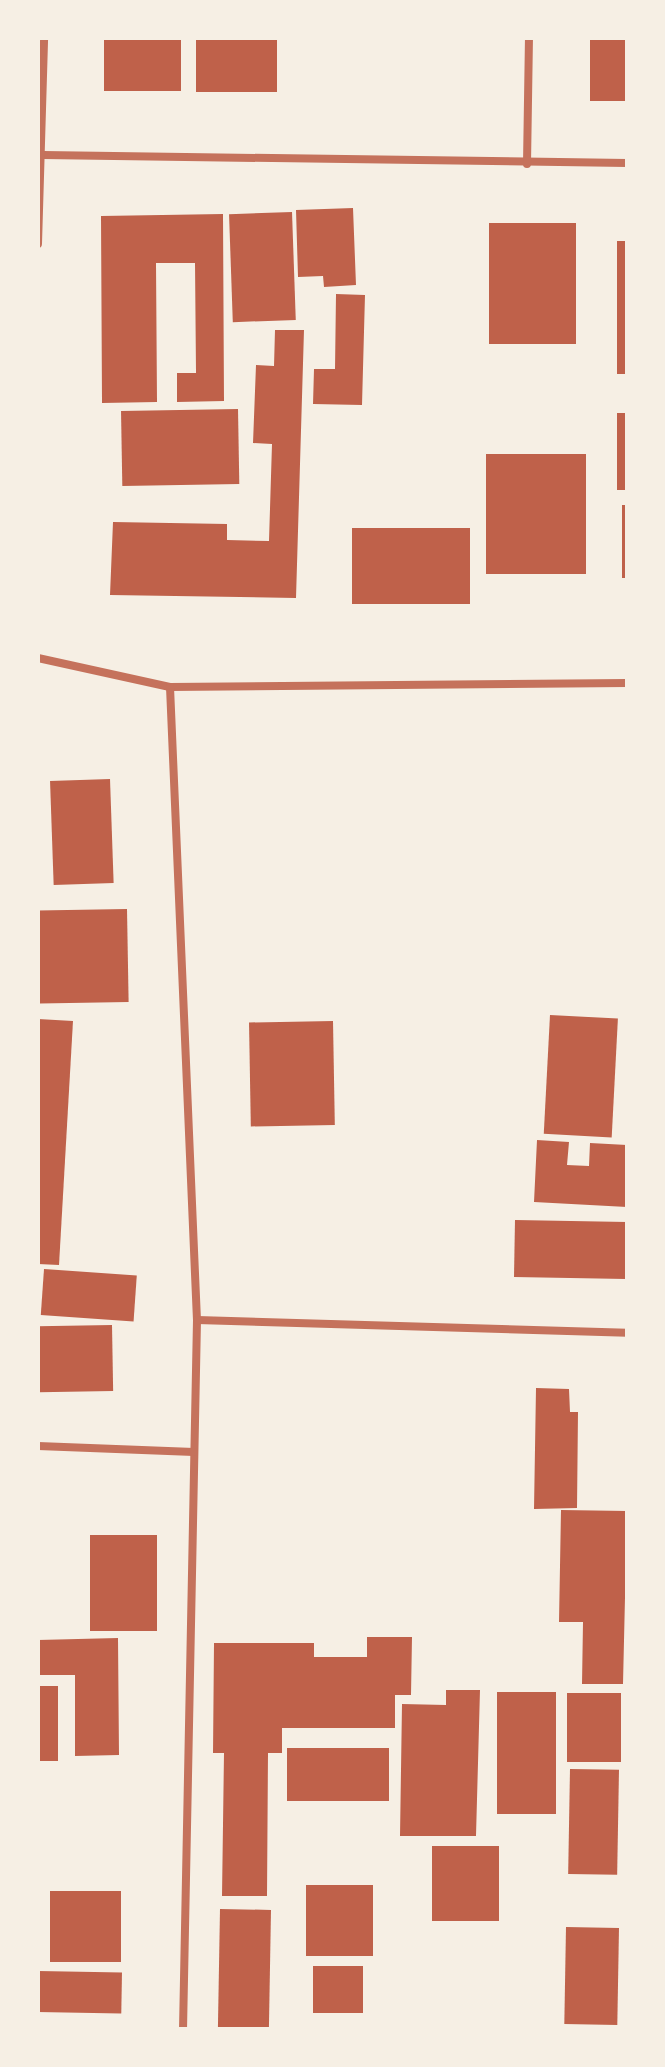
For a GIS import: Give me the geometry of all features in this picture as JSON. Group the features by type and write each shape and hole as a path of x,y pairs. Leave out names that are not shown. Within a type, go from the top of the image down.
{"street":[{"path":"38,244 43,155 44,38"},
{"path":"527,164 529,38"},
{"path":"43,155 627,163"},
{"path":"38,658 170,687 627,683"},
{"path":"170,687 197,1320 183,2029"},
{"path":"197,1320 627,1333"},
{"path":"38,1446 194,1452"}],"building":[{"path":"104,38 181,38 181,91 104,91"},
{"path":"196,38 277,38 277,92 196,92"},
{"path":"590,38 627,38 627,101 590,101"},
{"path":"353,208 356,285 324,287 323,276 298,277 296,210"},
{"path":"292,212 296,320 233,322 229,214"},
{"path":"223,214 224,401 177,402 177,373 196,373 195,263 156,263 157,402 102,403 101,216"},
{"path":"489,223 576,223 576,344 489,344"},
{"path":"617,241 627,241 627,374 617,374"},
{"path":"336,294 365,295 362,405 313,404 314,369 335,369"},
{"path":"275,330 304,330 296,598 110,595 113,522 227,524 227,540 269,541 272,444 253,443 256,365 274,366"},
{"path":"238,409 239,484 122,486 121,411"},
{"path":"617,413 627,413 627,490 617,490"},
{"path":"486,454 586,454 586,574 486,574"},
{"path":"622,505 627,505 627,578 622,578"},
{"path":"352,528 470,528 470,604 352,604"},
{"path":"110,779 114,883 54,885 50,781"},
{"path":"127,909 129,1002 40,1004 38,911"},
{"path":"550,1015 618,1019 612,1137 544,1134"},
{"path":"38,1019 73,1021 59,1265 38,1264"},
{"path":"333,1021 335,1125 251,1126 249,1022"},
{"path":"537,1140 569,1142 567,1165 589,1166 590,1143 627,1145 627,1207 534,1202"},
{"path":"515,1220 627,1222 626,1279 514,1277"},
{"path":"44,1269 137,1275 134,1321 41,1315"},
{"path":"112,1325 113,1391 39,1392 38,1326"},
{"path":"536,1388 569,1389 570,1412 578,1412 577,1508 534,1509"},
{"path":"561,1510 627,1511 623,1684 582,1684 583,1622 559,1622"},
{"path":"90,1535 157,1535 157,1631 90,1631"},
{"path":"367,1637 412,1637 411,1695 395,1695 395,1728 282,1728 282,1753 268,1753 267,1896 222,1896 224,1753 213,1753 214,1643 314,1643 314,1657 367,1657"},
{"path":"118,1638 119,1755 75,1756 75,1675 38,1675 38,1640"},
{"path":"38,1686 58,1686 58,1761 38,1761"},
{"path":"446,1690 480,1690 476,1836 400,1836 402,1704 446,1705"},
{"path":"497,1692 556,1692 556,1814 497,1814"},
{"path":"567,1693 621,1693 621,1762 567,1762"},
{"path":"287,1748 389,1748 389,1801 287,1801"},
{"path":"570,1769 619,1770 617,1875 568,1874"},
{"path":"432,1846 499,1846 499,1921 432,1921"},
{"path":"306,1885 373,1885 373,1956 306,1956"},
{"path":"50,1891 121,1891 121,1962 50,1962"},
{"path":"220,1909 271,1910 269,2029 218,2029"},
{"path":"566,1927 619,1928 617,2025 564,2024"},
{"path":"313,1966 363,1966 363,2013 313,2013"},
{"path":"38,1971 122,1972 121,2013 38,2012"}]}
